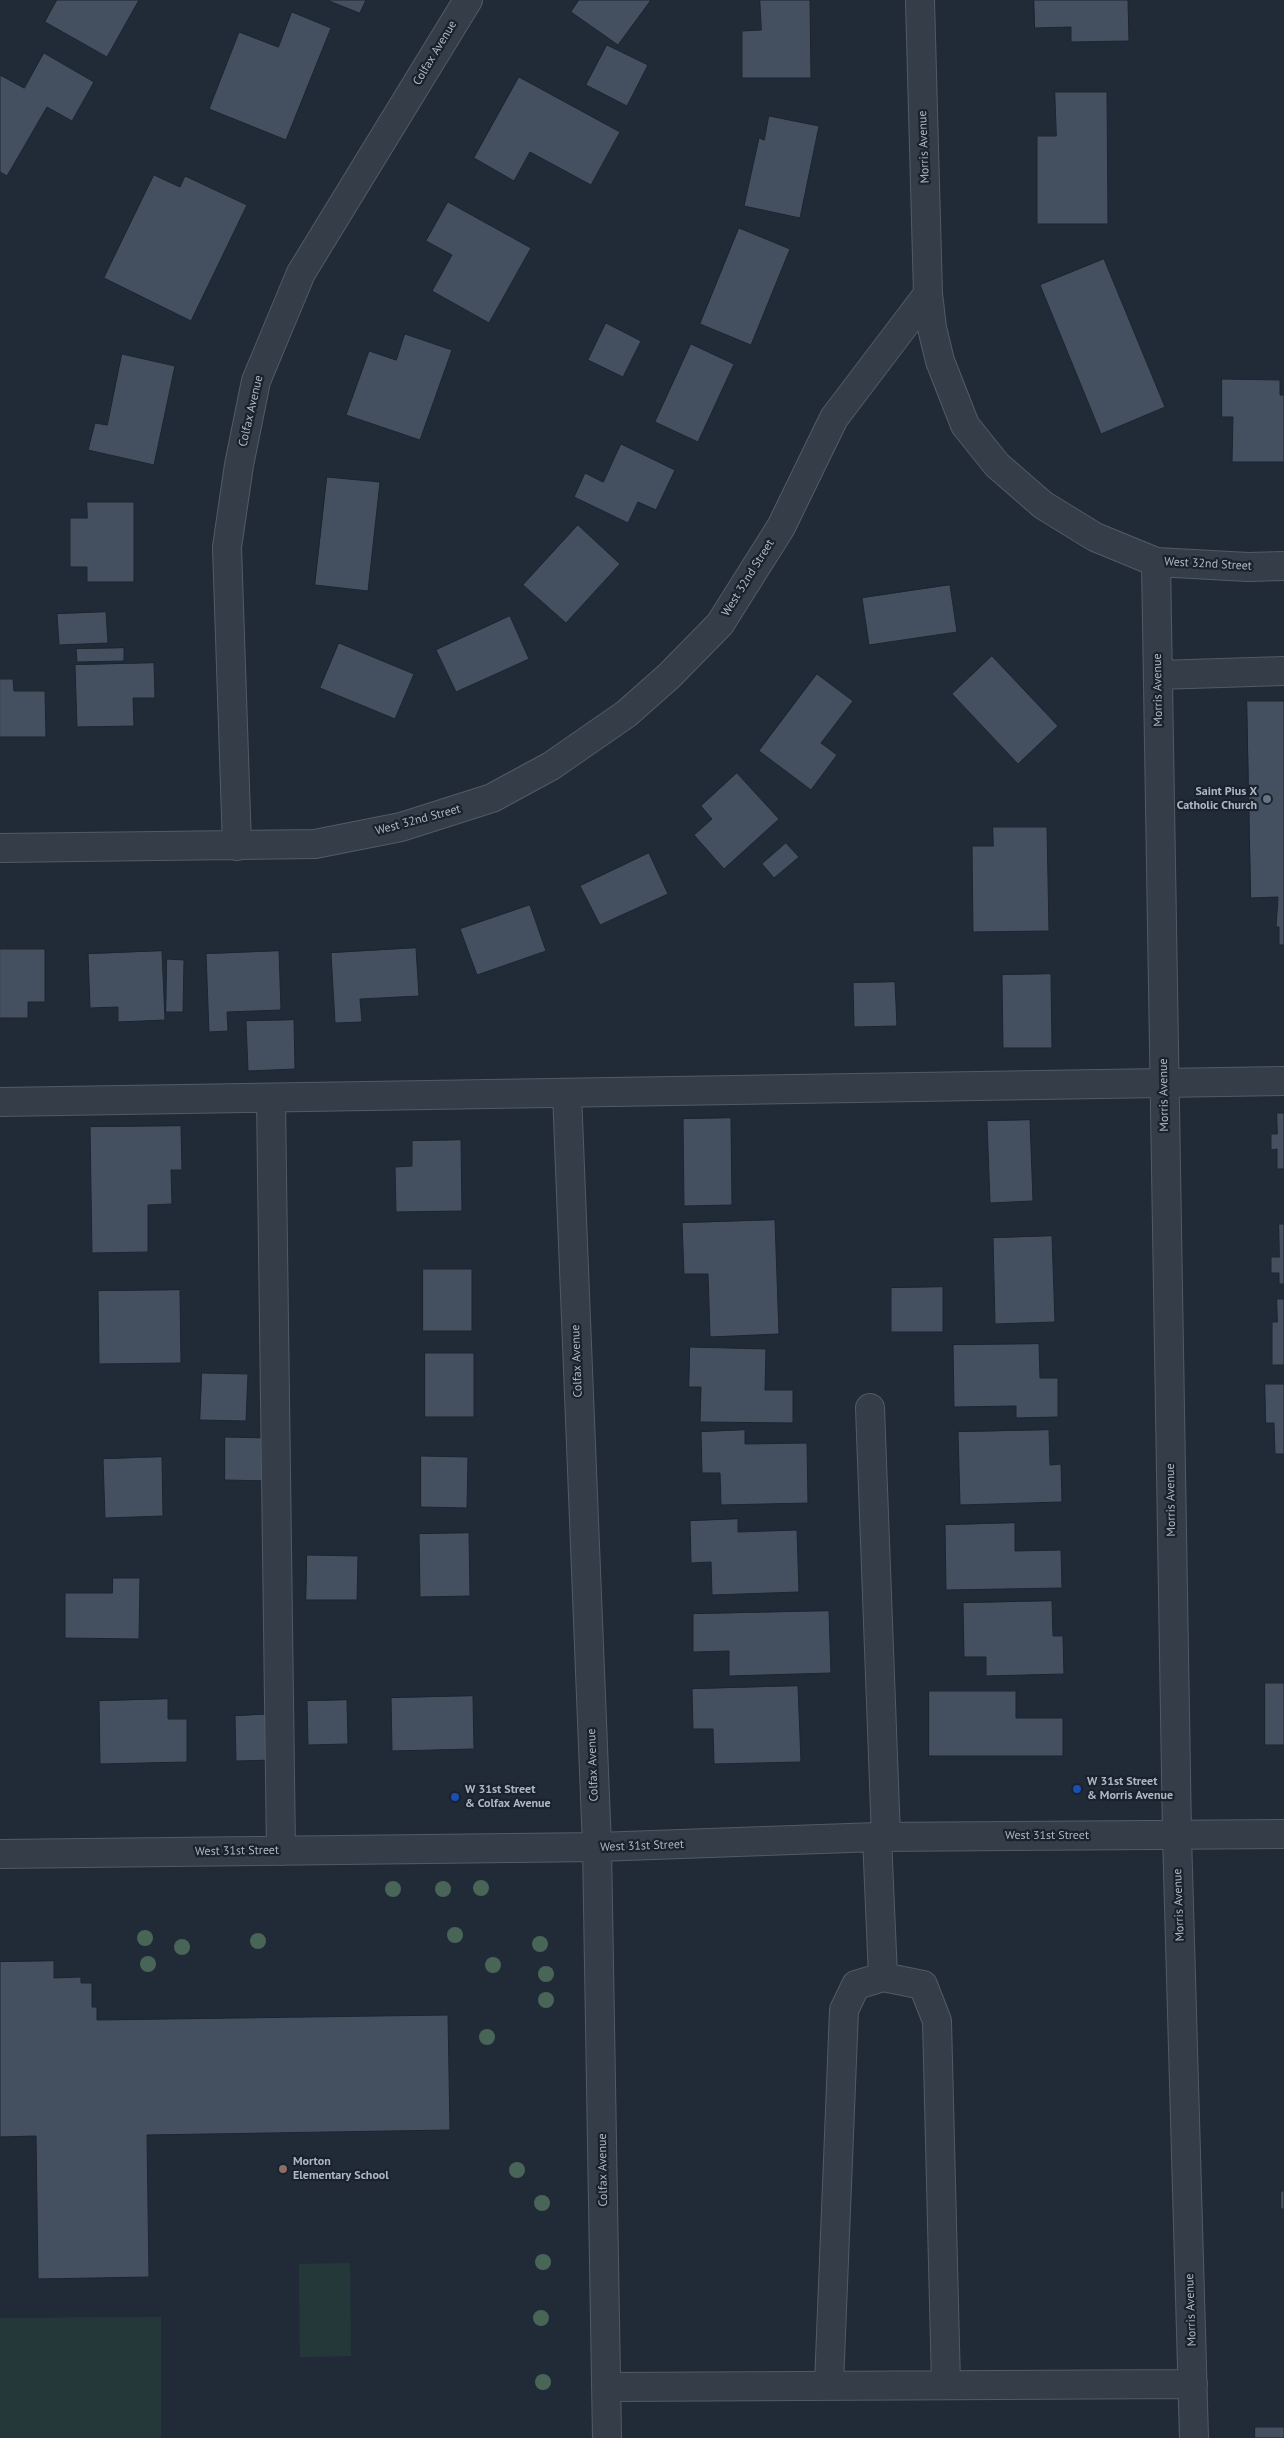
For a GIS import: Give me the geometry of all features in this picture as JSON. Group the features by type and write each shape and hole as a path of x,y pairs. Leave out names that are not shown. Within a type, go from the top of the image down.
{"street":[{"name":"Colfax Avenue","path":"237,846 227,546 238,465 256,380 301,273 468,0"},
{"name":"Morris Avenue","path":"920,0 928,294"},
{"name":"West 32nd Street","path":"0,848 315,844 401,827 492,798 551,766 626,714 669,676 720,624 781,527 834,418 928,294"},
{"name":"West 32nd Street","path":"928,294 932,328 940,361 965,426 996,465 1043,505 1095,537 1156,562 1284,566"},
{"name":"Morris Avenue","path":"1156,562 1176,1835 1194,2438"},
{"path":"1158,674 1284,671"},
{"path":"0,1102 1284,1081"},
{"name":"Colfax Avenue","path":"567,1093 597,1847 607,2438"},
{"path":"271,1098 281,1850"},
{"path":"870,1408 882,1837 883,1977"},
{"name":"West 31st Street","path":"0,1854 597,1847 882,1837 1284,1834"},
{"path":"829,2384 844,2010 856,1985 883,1977 923,1985 938,2021 946,2385"},
{"path":"606,2387 829,2384 1193,2384"}],"green space":[{"path":"350,2263 351,2356 300,2357 299,2264"},
{"path":"161,2317 161,2438 0,2438 0,2318"}],"building":[{"path":"57,0 139,0 107,57 45,22"},
{"path":"327,0 366,0 360,13"},
{"path":"579,0 651,0 618,45 571,12"},
{"path":"760,0 810,0 811,78 742,78 742,31 761,30"},
{"path":"1034,0 1128,0 1129,41 1071,42 1071,27 1035,28"},
{"path":"292,12 331,28 286,140 209,109 239,32 278,47"},
{"path":"607,45 648,65 627,106 586,85"},
{"path":"44,53 94,82 72,121 47,107 7,176 0,172 0,75 24,88"},
{"path":"519,77 620,132 591,185 530,152 514,181 474,158"},
{"path":"1055,92 1107,92 1108,224 1037,224 1037,136 1056,136"},
{"path":"769,116 819,126 800,218 744,206 759,138 764,140"},
{"path":"154,175 180,187 185,176 247,205 191,321 104,278"},
{"path":"448,202 531,248 489,323 432,291 452,255 426,241"},
{"path":"739,228 790,249 751,345 700,324"},
{"path":"1104,259 1165,407 1101,434 1040,285"},
{"path":"606,323 641,341 623,377 588,360"},
{"path":"405,334 452,350 420,440 346,415 369,351 396,360"},
{"path":"691,344 734,364 698,442 655,422"},
{"path":"122,354 175,366 154,465 88,450 95,423 107,425"},
{"path":"1222,379 1280,380 1280,395 1284,395 1284,462 1232,462 1233,417 1222,417"},
{"path":"621,444 675,470 656,510 638,502 628,523 574,497 585,473 603,482"},
{"path":"327,477 380,482 368,591 315,585"},
{"path":"87,502 134,502 134,582 87,582 87,567 70,567 70,518 87,518"},
{"path":"578,525 620,564 566,623 523,585"},
{"path":"950,585 957,632 869,645 862,598"},
{"path":"106,612 108,643 59,645 57,614"},
{"path":"510,616 529,659 456,692 436,650"},
{"path":"339,643 414,674 395,719 320,688"},
{"path":"124,648 124,661 77,662 76,649"},
{"path":"992,656 1058,726 1018,764 952,694"},
{"path":"154,663 155,698 133,698 134,726 77,727 75,665"},
{"path":"817,674 853,701 821,743 837,755 811,790 759,751"},
{"path":"0,679 13,679 14,691 45,691 46,737 0,737"},
{"name":"Saint Pius X Catholic Church","path":"1247,701 1284,701 1284,945 1279,945 1279,927 1276,927 1278,897 1251,898"},
{"path":"737,773 779,819 724,869 694,835 712,819 701,806"},
{"path":"993,827 1047,827 1049,931 973,932 972,846 993,846"},
{"path":"786,843 799,857 774,878 762,864"},
{"path":"649,853 668,894 600,925 580,886"},
{"path":"530,905 546,951 477,975 460,929"},
{"path":"416,948 419,996 360,999 362,1022 335,1023 331,953"},
{"path":"0,949 45,949 45,1002 28,1002 28,1018 0,1018"},
{"path":"162,951 165,1020 118,1022 118,1007 90,1008 88,954"},
{"path":"279,951 281,1010 227,1012 228,1031 209,1032 206,954"},
{"path":"167,959 184,960 183,1012 166,1012"},
{"path":"1051,974 1052,1048 1003,1048 1002,975"},
{"path":"895,982 897,1026 854,1027 853,983"},
{"path":"294,1020 295,1069 248,1071 246,1021"},
{"path":"1277,1113 1284,1113 1284,1169 1277,1169 1277,1149 1271,1150 1271,1134 1277,1134"},
{"path":"731,1118 732,1205 684,1206 683,1119"},
{"path":"1030,1120 1033,1201 990,1203 987,1121"},
{"path":"181,1126 182,1170 171,1170 172,1204 148,1205 148,1252 92,1253 90,1127"},
{"path":"461,1140 462,1211 396,1212 395,1167 412,1166 412,1141"},
{"path":"775,1220 779,1334 710,1337 708,1274 684,1274 682,1223"},
{"path":"1279,1224 1284,1224 1284,1284 1279,1284 1279,1273 1271,1273 1271,1257 1279,1257"},
{"path":"1052,1236 1055,1322 995,1324 993,1238"},
{"path":"423,1269 472,1269 472,1331 423,1331"},
{"path":"943,1287 943,1332 891,1332 891,1288"},
{"path":"180,1290 181,1363 99,1364 98,1291"},
{"path":"1277,1299 1284,1299 1284,1365 1272,1365 1272,1322 1277,1322"},
{"path":"1039,1344 1040,1378 1058,1378 1058,1417 1016,1418 1016,1406 954,1407 953,1345"},
{"path":"690,1347 766,1349 765,1390 793,1390 793,1423 700,1422 701,1387 689,1387"},
{"path":"425,1353 474,1353 474,1417 425,1417"},
{"path":"202,1373 248,1374 246,1421 200,1420"},
{"path":"1265,1384 1284,1384 1284,1454 1275,1454 1274,1423 1266,1423"},
{"path":"745,1430 745,1444 807,1443 808,1503 721,1505 720,1473 702,1473 701,1432"},
{"path":"1049,1430 1050,1465 1061,1464 1062,1502 960,1505 958,1432"},
{"path":"225,1437 270,1438 269,1481 225,1480"},
{"path":"421,1456 468,1457 467,1508 421,1507"},
{"path":"162,1457 163,1516 105,1518 103,1459"},
{"path":"738,1519 738,1532 797,1530 799,1592 712,1595 711,1562 691,1563 690,1521"},
{"path":"1015,1523 1015,1551 1061,1550 1062,1588 946,1590 945,1525"},
{"path":"469,1533 470,1596 420,1597 419,1534"},
{"path":"307,1555 358,1556 357,1600 306,1600"},
{"path":"113,1578 140,1578 139,1639 65,1638 65,1593 112,1593"},
{"path":"1052,1601 1053,1636 1063,1636 1064,1674 986,1676 986,1657 964,1657 963,1603"},
{"path":"829,1611 831,1673 729,1676 729,1651 693,1652 693,1614"},
{"path":"1265,1683 1284,1683 1284,1745 1265,1745"},
{"path":"798,1686 801,1762 714,1764 713,1729 693,1729 692,1689"},
{"path":"929,1691 1016,1691 1016,1718 1063,1718 1063,1756 929,1756"},
{"path":"473,1696 474,1749 392,1751 391,1698"},
{"path":"168,1699 168,1719 187,1719 187,1762 100,1764 99,1701"},
{"path":"347,1700 348,1744 308,1745 307,1701"},
{"path":"273,1714 274,1760 236,1761 235,1716"},
{"name":"Morton Elementary School","path":"54,1961 54,1978 81,1977 81,1983 92,1983 92,2007 97,2007 97,2020 448,2015 450,2130 147,2135 149,2277 38,2279 36,2136 0,2137 0,1962"},
{"path":"1281,2191 1284,2191 1284,2209 1281,2209"},
{"path":"1255,2427 1284,2427 1284,2438 1255,2438"}],"place":[{"name":"Saint Pius X Catholic Church","path":"1267,799"},
{"name":"W 31st Street & Morris Avenue","path":"1077,1789"},
{"name":"W 31st Street & Colfax Avenue","path":"455,1797"},
{"name":"Morton Elementary School","path":"283,2169"}]}
